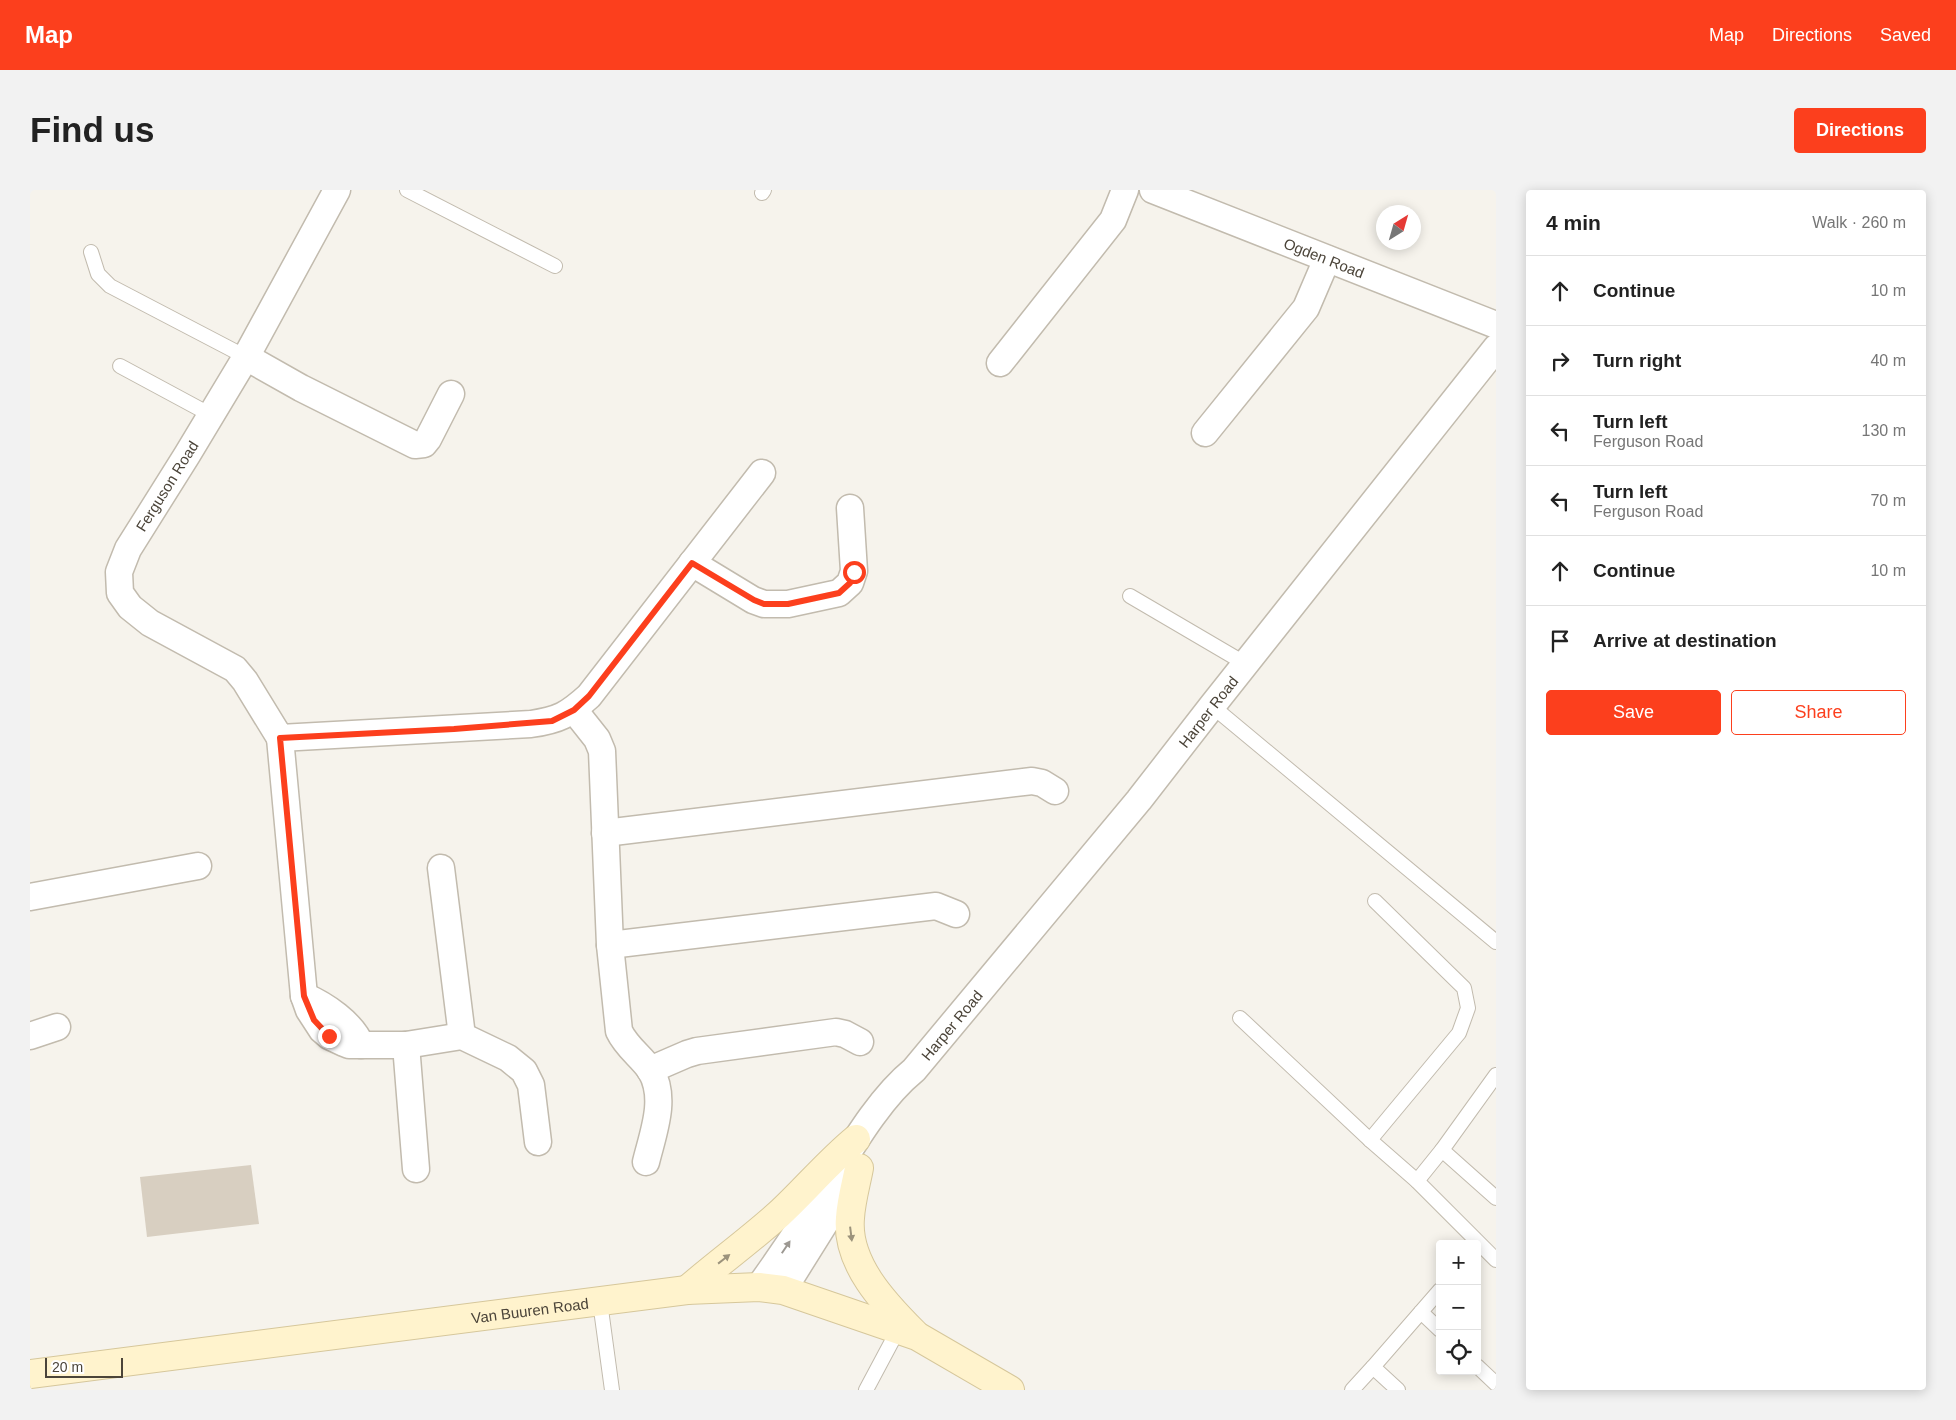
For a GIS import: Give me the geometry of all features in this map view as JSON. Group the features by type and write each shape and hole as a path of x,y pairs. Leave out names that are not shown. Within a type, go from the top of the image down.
{"main road":[{"path":"687,1290 763,1228 830,1161 856,1139"},
{"path":"859,1168 850,1218 850,1236 857,1258 907,1333"},
{"name":"Van Buuren Road","path":"37,1376 687,1290 771,1289 907,1333 1010,1390"}],"street":[{"name":"Ferguson Road","path":"337,190 246,357 128,549 119,572 120,593 130,607 150,623 235,669 245,681 280,738 304,996 314,1020 329,1036 349,1045 406,1044 462,1036"},
{"path":"1000,363 1113,220 1125,190"},
{"name":"Ogden Road","path":"1153,190 1496,325"},
{"path":"1205,433 1306,308 1327,258"},
{"name":"Harper Road","path":"771,1289 823,1193 856,1139 900,1082 914,1070 1139,800 1496,348"},
{"path":"246,357 301,388 415,445 424,444 428,439 451,394"},
{"path":"280,738 531,724 552,721 574,710 589,696 762,473"},
{"path":"692,563 764,604 788,604 839,593 850,583 854,572 850,508"},
{"path":"574,710 597,739 602,750 610,945 619,1031 624,1041 650,1070 656,1085 659,1101 646,1162"},
{"path":"606,833 1032,781 1042,783 1055,791"},
{"path":"30,897 198,866"},
{"path":"441,868 462,1036 508,1058 524,1071 531,1085 538,1142"},
{"path":"610,945 936,906 956,914"},
{"path":"30,1036 57,1027"},
{"path":"650,1070 697,1051 826,1033 846,1034 860,1042"},
{"path":"406,1044 416,1170"},
{"name":"Harper Road","path":"771,1289 859,1168 902,1101 914,1070"}],"lane":[{"path":"407,190 555,266"},
{"path":"91,252 98,274 110,286 246,357"},
{"path":"120,366 211,415"},
{"path":"1130,596 1246,664"},
{"path":"1212,706 1496,942"},
{"path":"1370,1140 1459,1033 1468,1008 1464,988 1375,901"},
{"path":"1240,1018 1370,1140 1417,1181 1474,1240"},
{"path":"1417,1181 1442,1150 1496,1075"},
{"path":"1442,1150 1496,1198"},
{"path":"1481,1247 1496,1260"},
{"path":"1352,1390 1436,1295"},
{"path":"600,1302 612,1390"},
{"path":"1421,1312 1436,1326"},
{"path":"866,1390 907,1333"},
{"path":"1373,1367 1398,1390"},
{"path":"1481,1370 1496,1384"}],"building":[{"path":"251,1165 259,1224 147,1237 140,1177"}],"route":[{"path":"329,1036 314,1020 304,996 280,738 454,729 552,721 574,710 589,696 692,563 764,604 788,604 839,593 850,583 854,572"}]}
